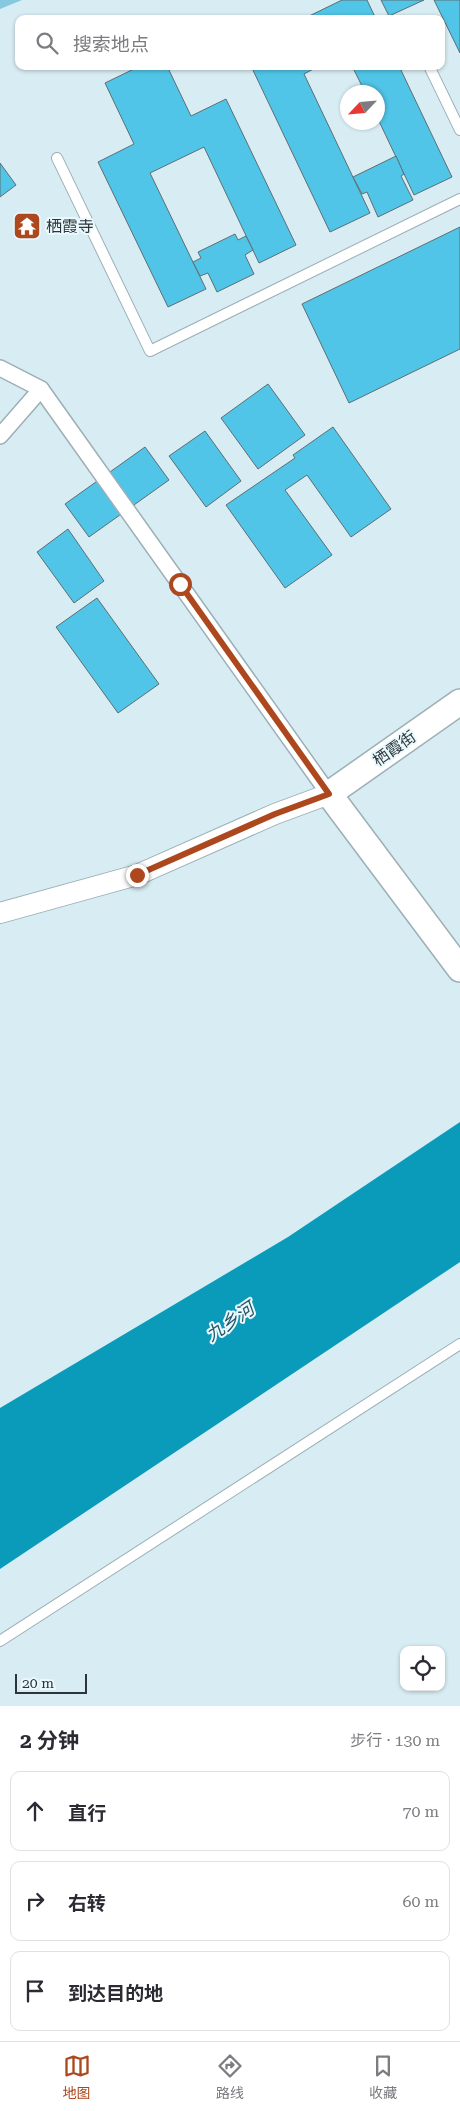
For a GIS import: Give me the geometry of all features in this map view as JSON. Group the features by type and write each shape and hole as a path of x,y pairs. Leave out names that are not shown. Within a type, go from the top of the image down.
{"street":[{"path":"0,368 41,389 329,794 460,969"},
{"path":"0,436 41,389"},
{"name":"栖霞街","path":"329,794 460,702"},
{"path":"0,913 137,875 275,814 329,794"}],"lane":[{"path":"431,70 460,130"},
{"path":"56,158 150,351 460,199"},
{"path":"0,1641 460,1344"}],"shaded area":[{"path":"0,0 22,0 0,9"}],"water":[{"name":"九乡河","path":"460,1122 460,1262 0,1569 0,1408 288,1237"}],"building":[{"path":"342,0 367,0 374,15 311,15"},
{"path":"381,0 424,0 391,15 388,15"},
{"path":"434,0 460,0 460,53 445,22 445,15 441,15"},
{"path":"132,70 169,70 191,116 226,99 296,245 259,263 204,147 150,173 206,289 168,307 98,162 134,144 105,83"},
{"path":"253,70 312,70 304,74 370,213 330,232"},
{"path":"354,70 401,70 452,177 414,195 383,130 385,130 385,85 362,85"},
{"path":"396,156 404,174 401,176 413,200 378,217 367,192 362,194 353,177"},
{"path":"0,163 16,185 0,197"},
{"path":"460,227 460,349 349,403 302,304"},
{"path":"235,234 238,240 246,236 253,250 245,255 254,274 217,292 208,273 200,276 193,262 201,258 198,252"},
{"path":"268,384 305,435 258,469 221,418"},
{"path":"333,427 391,509 351,537 307,475 285,490 332,555 285,588 226,505 295,458 293,455"},
{"path":"205,431 241,481 206,507 169,456"},
{"path":"145,447 169,480 89,537 65,504"},
{"path":"68,529 104,581 74,603 37,552"},
{"path":"97,598 159,684 118,713 56,627"}],"place":[{"name":"栖霞寺","path":"27,226"}],"route":[{"path":"137,875 275,814 329,794 180,584"}]}
